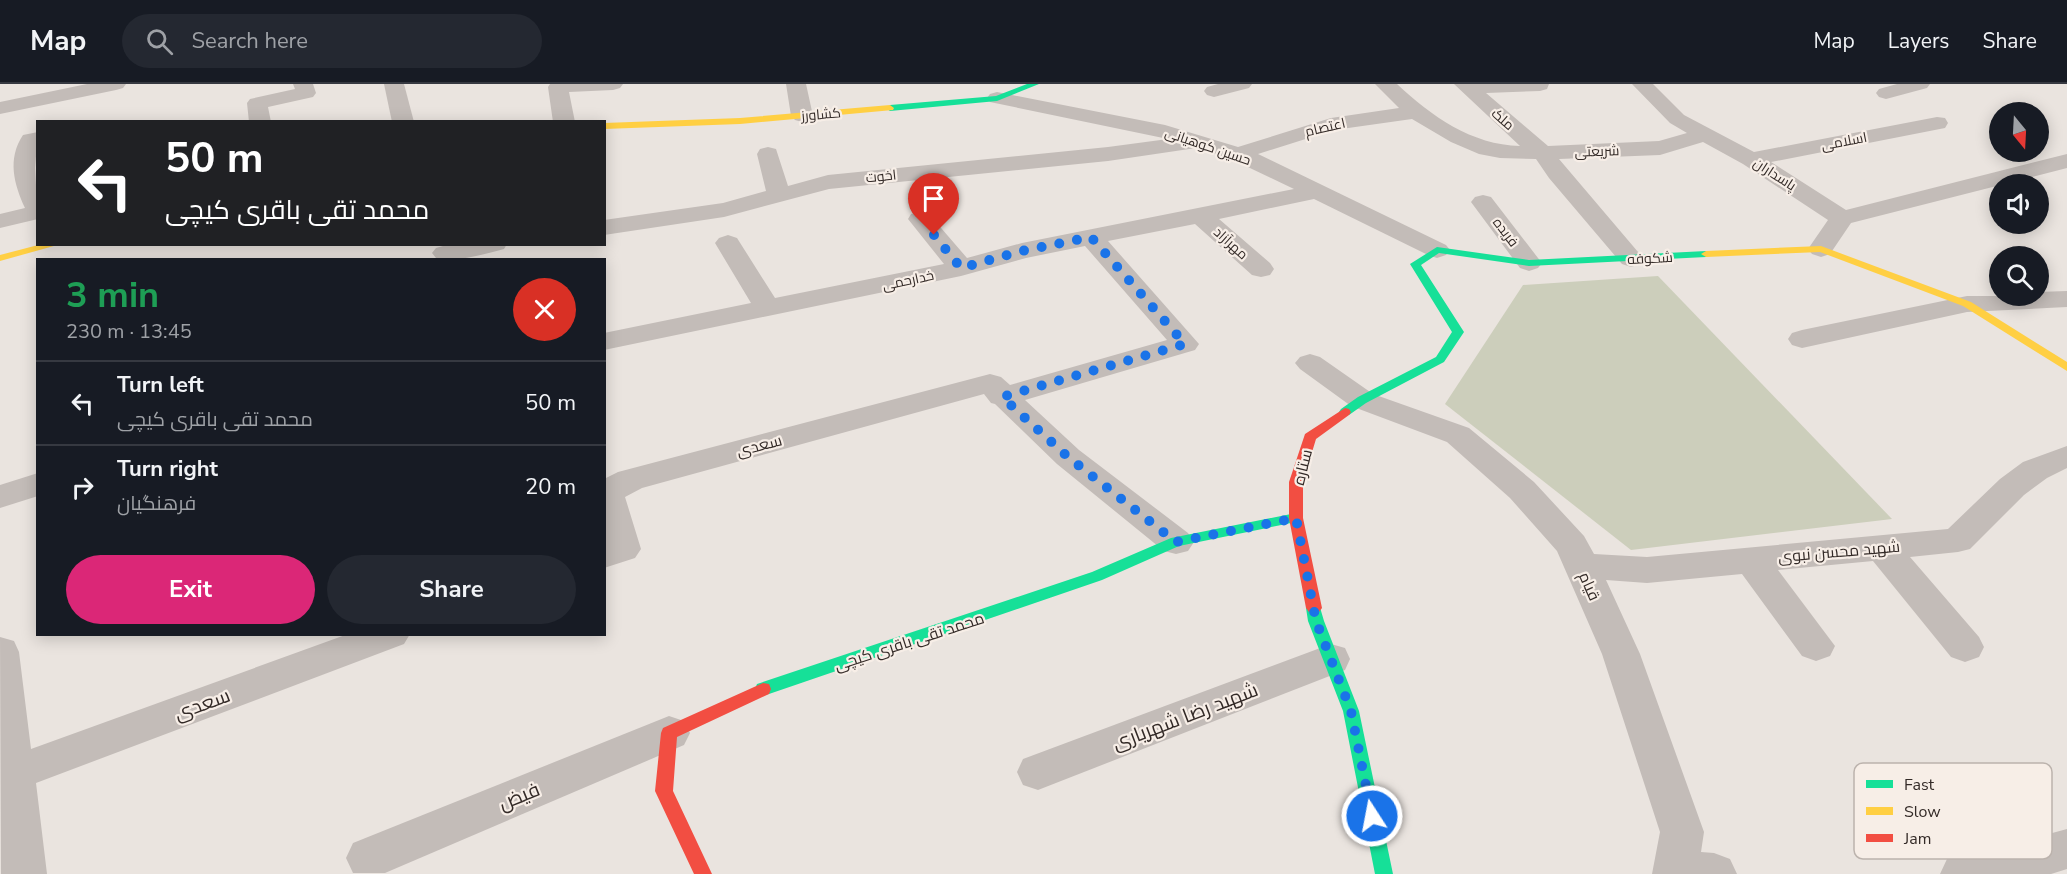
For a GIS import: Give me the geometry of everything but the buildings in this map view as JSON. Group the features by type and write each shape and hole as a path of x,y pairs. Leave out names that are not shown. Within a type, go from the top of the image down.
{"street":[{"path":"0,108 116,84"},
{"path":"260,120 257,103 306,93 303,84"},
{"path":"394,84 403,120"},
{"path":"564,120 558,87 613,84"},
{"path":"796,84 802,116"},
{"name":"کشاورز","path":"606,126 802,116 997,98 1035,84"},
{"path":"1214,92 1242,84"},
{"path":"1385,84 1415,112 1448,133 1488,149 1543,153"},
{"path":"1642,84 1677,119 1705,135"},
{"path":"1886,93 1920,84"},
{"path":"1467,86 1540,85"},
{"name":"ملک","path":"1467,86 1509,126 1543,153"},
{"name":"حسین کوهیانی","path":"997,98 1165,131 1239,154 1437,250"},
{"name":"اعتصام","path":"1239,154 1331,124 1415,112"},
{"name":"اسلامی","path":"1751,159 1937,123"},
{"name":"شریعتی","path":"1543,153 1660,148 1705,135"},
{"name":"پاسداران","path":"1705,135 1751,159 1842,218"},
{"path":"36,139 31,140 25,152 16,181 36,209"},
{"name":"اخوت","path":"606,228 724,210 828,182 1108,154 1198,141"},
{"name":"شریعتی","path":"1543,153 1631,259"},
{"path":"768,154 779,195"},
{"path":"2067,161 1842,218 1821,249 1967,304 2067,367"},
{"name":"خدارحمی","path":"606,342 961,268 1022,251 1316,192"},
{"name":"فریده","path":"1483,202 1528,263"},
{"path":"0,221 36,212"},
{"name":"مهرآزاد","path":"1201,216 1261,269"},
{"path":"920,219 961,268"},
{"path":"996,390 1185,344 1091,237"},
{"path":"728,243 768,309"},
{"path":"0,258 48,246"},
{"path":"445,253 484,246"},
{"name":"شکوفه","path":"1437,250 1528,263 1821,249"},
{"path":"1362,400 1440,359 1458,332 1415,264 1437,250"},
{"path":"1802,339 1967,304 2067,299"},
{"name":"قیام","path":"1310,363 1362,400 1458,435 1522,490 1572,545 1621,654 1682,832 1688,873"},
{"path":"996,390 1068,457 1176,542"},
{"name":"سعدی","path":"606,555 623,549 607,492 630,480 996,390"},
{"name":"ستاره","path":"1362,400 1310,437 1296,482 1296,518 1316,621 1351,711 1384,874"},
{"name":"شهید محسن نبوی","path":"1581,566 1647,570 1958,540 2012,487 2035,470 2067,456"},
{"path":"0,497 36,485"},
{"name":"محمد تقی باقری کیچی","path":"669,734 765,688 1086,580 1176,542 1296,518"},
{"path":"1881,547 1965,647"},
{"path":"1751,560 1816,646"},
{"name":"سعدی","path":"14,773 386,636"},
{"name":"شهید رضا شهریاری","path":"1038,772 1331,659"},
{"path":"1,664 14,773 15,854"},
{"path":"669,734 664,791 703,874"},
{"name":"فیض","path":"369,858 669,734"},
{"path":"2052,853 2067,849"},
{"path":"1963,874 2000,868 2032,859"}],"green space":[{"path":"1658,276 1892,519 1631,550 1445,404 1523,285"}],"traffic: fast":[{"path":"890,108 997,98 1035,84"},
{"path":"1345,412 1362,400 1440,359 1458,332 1415,264 1437,250 1529,263 1706,254"},
{"path":"763,689 1097,576 1176,542 1296,518"},
{"path":"1314,608 1316,621 1351,711 1384,874"}],"traffic: slow":[{"path":"606,126 740,121 890,108"},
{"path":"0,258 48,246"},
{"path":"1706,254 1821,249 1967,304 2067,367"}],"traffic: jam":[{"path":"1314,608 1296,518 1296,482 1310,437 1345,412"},
{"path":"703,874 664,791 669,733 763,689"}],"route":[{"path":"934,235 961,268 1022,251 1091,237 1185,344 1002,397 1068,457 1176,542 1296,518 1316,621 1351,711 1372,816"}]}
